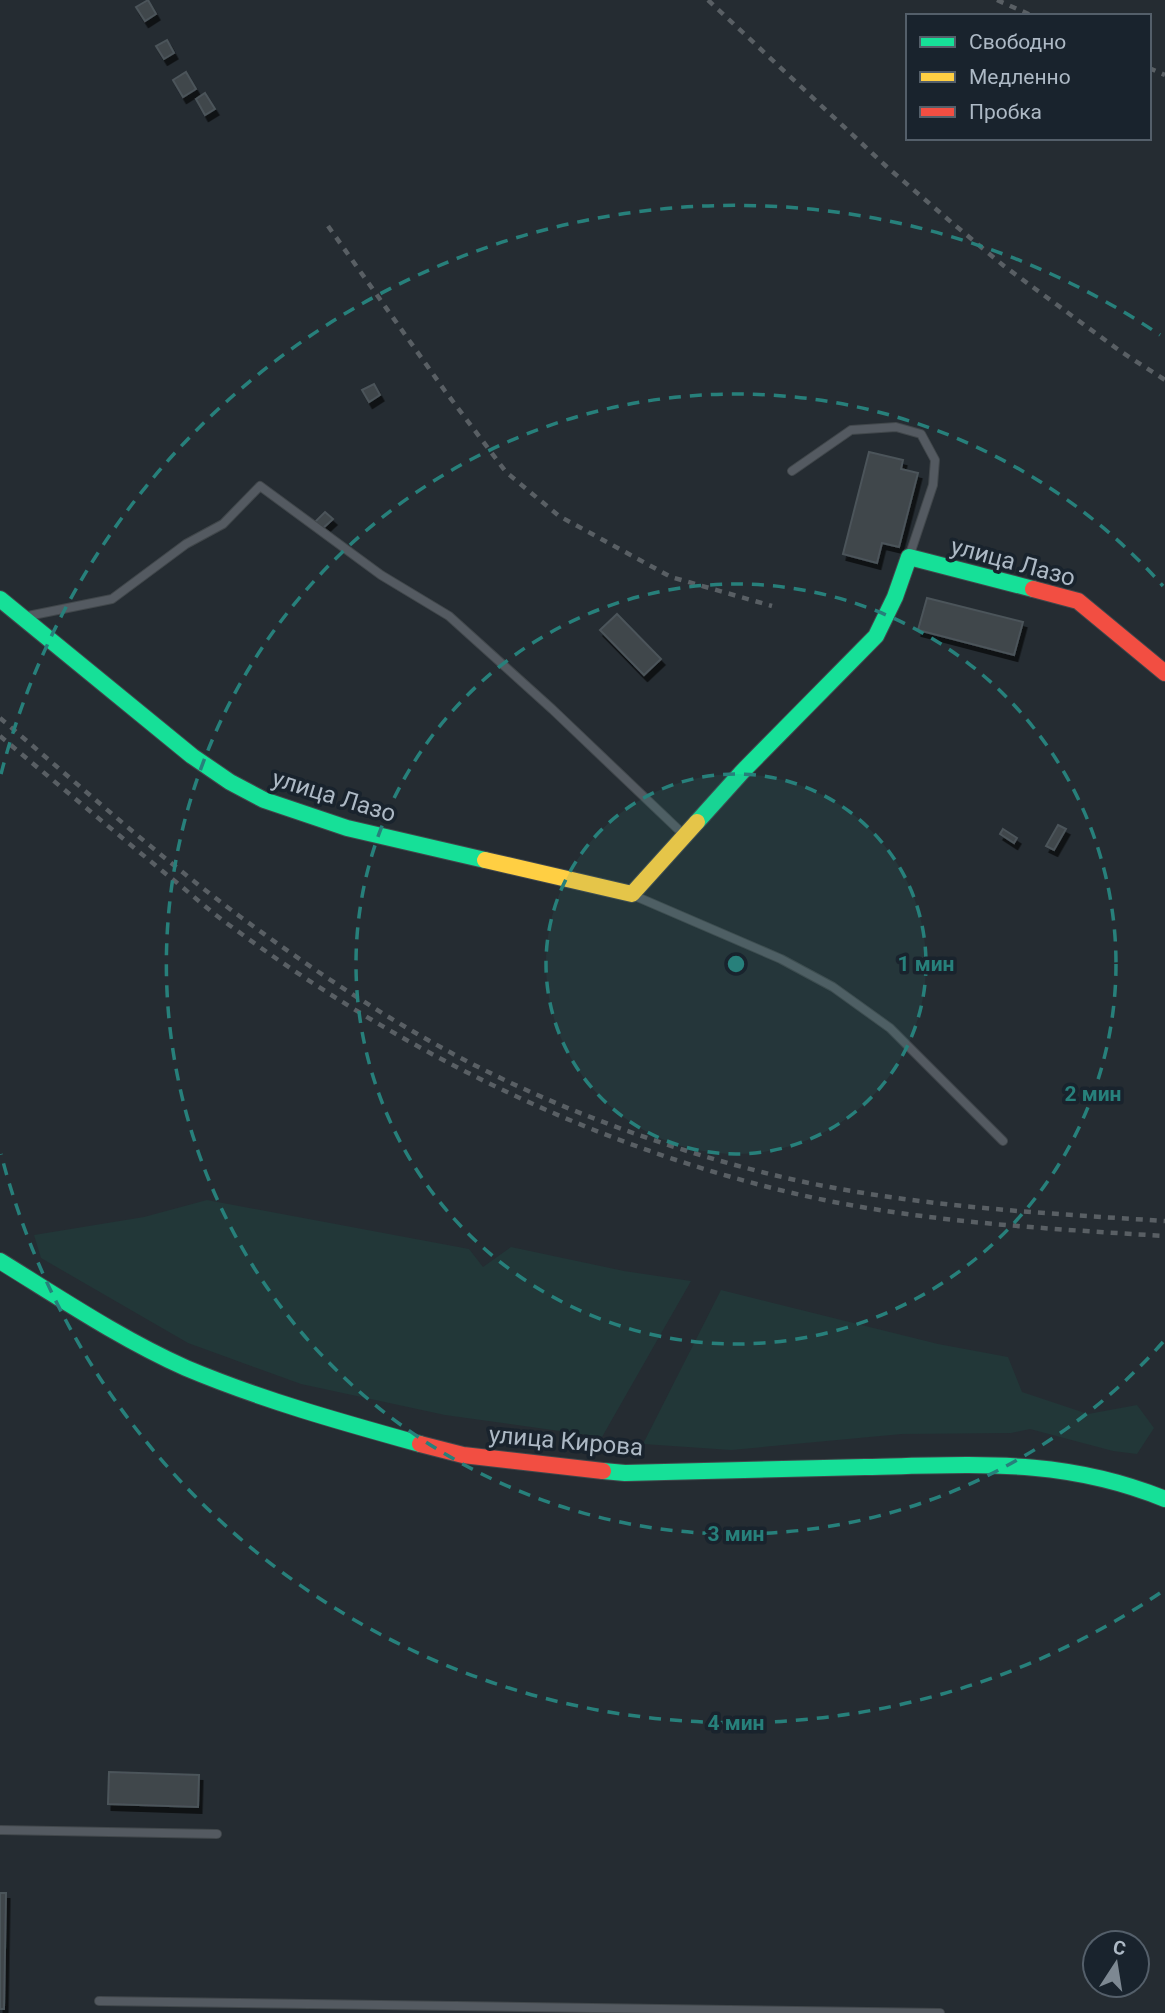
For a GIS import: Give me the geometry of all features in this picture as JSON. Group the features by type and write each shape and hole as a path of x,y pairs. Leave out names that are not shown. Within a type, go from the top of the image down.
{"street":[{"name":"улица Лазо","path":"909,557 1077,601 1165,673"},
{"path":"632,894 751,762 876,636 895,597 909,557"},
{"name":"улица Лазо","path":"0,599 192,756 230,782 264,800 346,828 632,894"},
{"name":"улица Кирова","path":"0,1261 107,1327 184,1367 265,1399 463,1454 554,1467 625,1473 1003,1464 1059,1469 1105,1478 1165,1499"}],"lane":[{"path":"792,471 850,430 896,426 921,434 935,460 933,485 909,557"},
{"path":"22,618 112,599 186,544 223,524 260,486 381,575 449,616 552,709 685,836"},
{"path":"632,894 781,959 833,987 890,1028 1003,1141"},
{"path":"0,1830 216,1834"},
{"path":"99,2001 940,2013"}],"green space":[{"path":"207,1200 469,1249 483,1267 511,1247 624,1271 691,1281 602,1437 445,1415 301,1384 188,1343 41,1258 34,1235 144,1217"},
{"path":"721,1290 938,1344 1008,1357 1022,1392 1088,1414 1137,1405 1154,1428 1137,1454 1113,1451 1030,1429 1011,1433 902,1434 731,1450 643,1444"}],"building":[{"path":"148,0 156,14 145,21 136,7"},
{"path":"167,40 174,53 164,59 156,46"},
{"path":"186,72 196,89 183,97 173,80"},
{"path":"205,93 215,109 205,115 196,99"},
{"path":"374,384 380,395 369,402 362,390"},
{"path":"869,452 903,460 901,469 918,473 899,547 882,543 877,563 843,554"},
{"path":"325,512 333,519 321,530 314,523"},
{"path":"927,598 1023,622 1014,655 918,630"},
{"path":"617,614 661,659 644,675 600,630"},
{"path":"1058,825 1066,829 1054,850 1046,846"},
{"path":"1003,829 1017,838 1014,843 1000,834"},
{"path":"109,1772 199,1775 198,1807 108,1804"},
{"path":"0,1893 6,1893 4,2009 0,2009"}],"railway":[{"path":"708,0 887,167 951,222 1004,266 1120,351 1165,380"},
{"path":"997,0 1028,14"},
{"path":"1151,69 1165,75"},
{"path":"328,226 506,472 559,516 671,577 772,606"},
{"path":"0,718 180,870 291,953 420,1035 485,1070 567,1108 696,1154 829,1187 972,1207 1165,1221"},
{"path":"0,736 215,914 294,971 424,1050 561,1116 703,1169 824,1200 969,1222 1165,1236"}],"traffic: fast":[{"path":"697,822 742,772 876,636 895,597 909,557 1033,589"},
{"path":"0,599 192,756 230,782 264,800 347,828 485,860"},
{"path":"0,1261 114,1331 186,1368 331,1419 420,1444"},
{"path":"603,1471 625,1473 943,1465 1017,1466 1090,1476 1127,1485 1165,1499"}],"traffic: slow":[{"path":"485,860 632,894 697,822"}],"traffic: jam":[{"path":"1033,589 1078,601 1165,673"},
{"path":"420,1444 463,1455 603,1471"}]}
